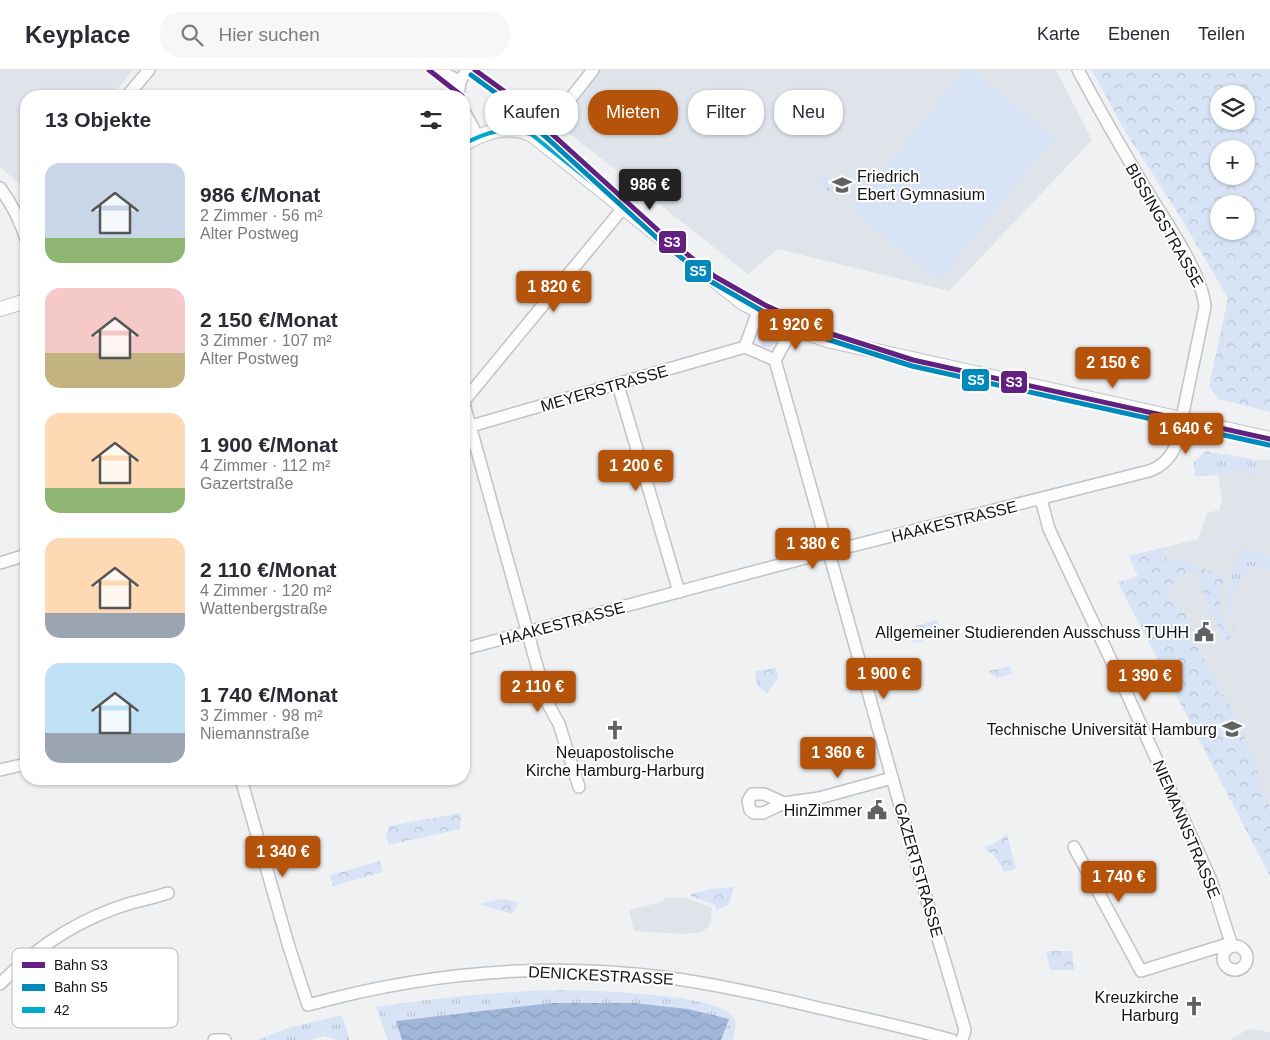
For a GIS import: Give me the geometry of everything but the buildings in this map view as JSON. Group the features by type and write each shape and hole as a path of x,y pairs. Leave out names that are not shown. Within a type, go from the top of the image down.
{"street":[{"path":"133,90 149,70"},
{"path":"441,70 447,75 460,80"},
{"path":"459,90 460,80 467,70"},
{"path":"540,141 594,70"},
{"name":"BISSINGSTRASSE","path":"1078,70 1110,129 1189,262 1204,294 1205,306 1182,419"},
{"path":"470,122 478,136"},
{"path":"470,141 497,130 513,130 531,134 742,303 793,328 827,340 1270,439"},
{"path":"0,188 20,214"},
{"path":"470,395 623,208"},
{"path":"0,309 20,303"},
{"path":"758,311 745,347 775,360 793,328"},
{"name":"MEYERSTRASSE","path":"470,426 745,347"},
{"name":"GAZERTSTRASSE","path":"775,360 918,870 965,1030 962,1040"},
{"path":"618,384 679,592"},
{"name":"HAAKESTRASSE","path":"470,647 828,552 1156,469 1174,451 1182,419"},
{"path":"470,437 547,702 559,724 579,787"},
{"name":"NIEMANNSTRASSE","path":"1041,499 1049,529 1127,694 1211,880 1231,944 1141,971 1074,847"},
{"path":"0,562 20,557"},
{"path":"0,770 20,765"},
{"path":"784,803 819,798 892,778"},
{"name":"DENICKESTRASSE","path":"243,785 289,947 308,1005 385,986 473,974 527,971 629,973 691,981 952,1040"},
{"path":"42,948 72,929 118,908 168,894"},
{"path":"0,984 12,973"},
{"path":"214,1040 225,1040"}],"shaded area":[{"path":"0,70 133,70 117,90 20,90 20,184 0,167"},
{"name":"Friedrich Ebert Gymnasium","path":"599,70 1056,70 1092,140 949,291 778,249 748,274 571,135 578,135 578,96"},
{"name":"Technische Universität Hamburg","path":"1224,454 1256,460 1270,460 1270,876 1118,582 1138,576 1129,556 1198,539 1207,513 1219,510 1222,498 1218,474"},
{"path":"684,897 712,908 710,925 702,932 683,934 634,931 629,910 661,902 666,898"},
{"path":"1248,1029 1270,1032 1270,1040 1230,1040"}],"green space":[{"path":"964,70 972,70 1055,137 939,281 851,210"},
{"path":"1092,70 1270,70 1270,412 1219,399 1209,387 1228,298 1179,215 1123,128"},
{"path":"823,174 832,181 829,185 832,193 830,195 816,183"},
{"path":"757,333 777,341 771,347 763,347 758,341"},
{"path":"1206,451 1260,462 1256,475 1247,477 1244,468 1218,475 1195,476 1194,462"},
{"path":"1241,548 1270,557 1270,571 1249,565 1235,590 1232,613 1237,633 1231,622 1227,601 1230,581"},
{"path":"1163,549 1167,560 1184,562 1225,576 1220,608 1223,623 1232,639 1224,642 1205,598 1197,572 1183,575 1183,579 1175,577 1173,581 1176,585 1167,589 1178,611 1183,610 1203,658 1220,686 1217,689 1220,695 1224,693 1262,783 1259,784 1260,791 1264,790 1270,809 1270,876 1118,583 1138,577 1129,556"},
{"path":"937,620 942,636 913,643 909,628"},
{"path":"1010,666 1012,674 997,678 988,671"},
{"path":"776,668 778,678 767,693 757,686 755,671"},
{"path":"461,813 460,829 389,845 386,836 389,826"},
{"path":"1007,834 1016,869 1004,872 995,857 987,851 985,846 993,844"},
{"path":"380,861 383,872 333,886 330,875"},
{"path":"734,887 729,904 716,911 715,905 691,896 691,894 711,889"},
{"path":"501,899 519,902 512,914 479,904"},
{"path":"1046,951 1072,951 1074,970 1050,970"},
{"path":"569,990 658,995 707,1004 725,1010 734,1018 736,1023 735,1032 732,1040 388,1040 376,1007 472,995"},
{"path":"342,1015 350,1040 338,1040 324,1036 309,1040 258,1040 288,1028"}],"water":[{"path":"552,1003 633,1003 688,1009 729,1019 721,1040 402,1040 396,1021"}],"rail line":[{"name":"S3","path":"429,70 454,90"},
{"name":"S3","path":"475,70 508,94 661,233 714,276 765,305 819,330 913,360 1270,439"},
{"name":"S5","path":"471,75 504,99 657,238 710,281 762,311 817,336 912,366 1269,445"}],"transit line":[{"name":"42","path":"470,141 496,131 513,130 531,134 743,303 793,328 827,340 1270,439"}],"place":[{"name":"Friedrich Ebert Gymnasium","path":"842,185"},
{"name":"Allgemeiner Studierenden Ausschuss TUHH","path":"1204,632"},
{"name":"Technische Universität Hamburg","path":"1232,729"},
{"name":"Neuapostolische Kirche Hamburg-Harburg","path":"615,730"},
{"name":"HinZimmer","path":"877,810"},
{"name":"Kreuzkirche Harburg","path":"1194,1006"}]}
